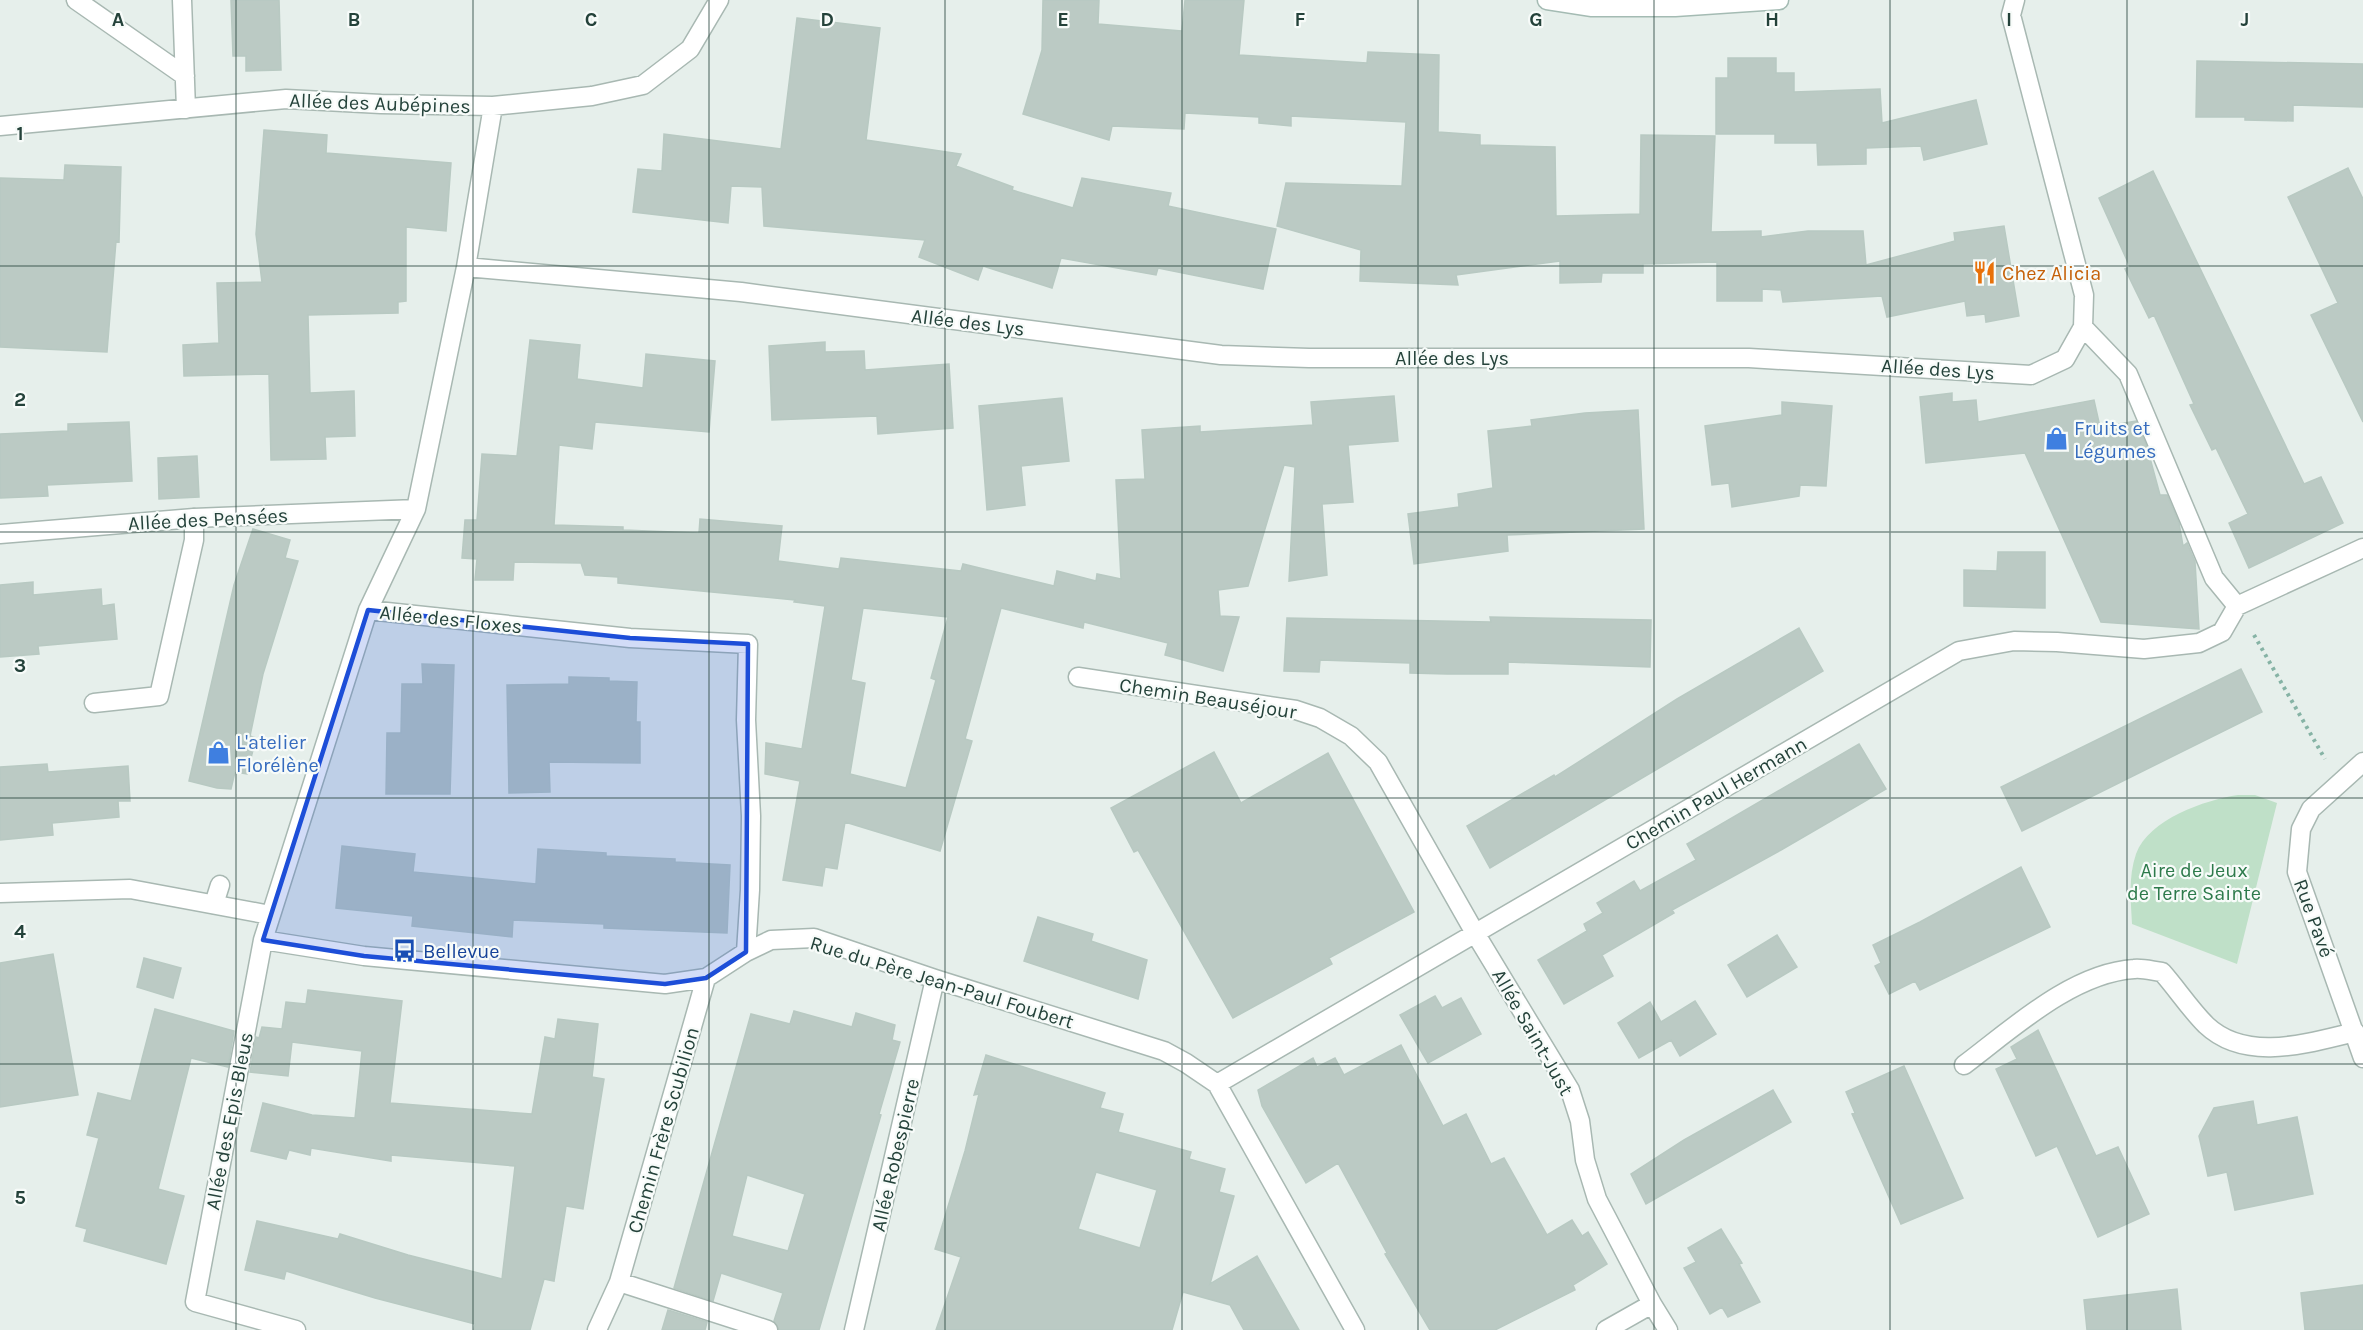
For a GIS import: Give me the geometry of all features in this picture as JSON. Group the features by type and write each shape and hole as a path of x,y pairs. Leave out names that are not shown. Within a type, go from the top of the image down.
{"street":[{"path":"76,0 185,76"},
{"path":"182,0 186,109"},
{"name":"Allée des Aubépines","path":"0,126 286,99 493,106 592,96 643,85 690,49 718,0"},
{"path":"1547,0 1592,7 1675,7 1779,0"},
{"path":"2015,0 2011,15 2084,295 2084,327 2128,374 2214,578 2237,606 2363,548"},
{"name":"Allée des Floxes","path":"493,106 466,267 416,509 368,610 630,638 748,644 746,720 750,827 746,952"},
{"name":"Allée des Lys","path":"466,267 741,292 1221,355 1309,358 1749,358 2031,375 2065,359 2084,327"},
{"name":"Allée des Pensées","path":"0,534 194,518 416,509"},
{"path":"94,703 159,696 194,540 194,518"},
{"name":"Chemin Paul Hermann","path":"1217,1084 1959,651 2014,641 2144,649 2199,643 2222,632 2237,606"},
{"path":"263,940 368,610"},
{"name":"Chemin Beauséjour","path":"1077,677 1296,710 1320,718 1351,736 1378,762 1475,933"},
{"name":"Rue Pavé","path":"2363,762 2312,809 2301,830 2297,872 2363,1058"},
{"path":"214,904 220,885"},
{"path":"0,893 130,889 270,915"},
{"name":"Allée Saint-Just","path":"1475,933 1570,1090 1580,1121 1585,1160 1597,1199 1668,1330"},
{"name":"Rue du Père Jean-Paul Foubert","path":"263,940 364,956 665,984 706,978 746,952 771,940 814,938 935,979 1164,1051 1217,1084 1355,1330"},
{"name":"Allée des Epis Bleus","path":"263,940 195,1302 296,1330"},
{"path":"1964,1065 2046,1005 2071,990 2101,976 2135,969 2162,972 2207,1026 2236,1044 2270,1048 2355,1032"},
{"name":"Chemin Frère Scubilion","path":"597,1330 619,1282 706,978"},
{"name":"Allée Robespierre","path":"854,1330 935,979"},
{"path":"619,1282 768,1330"},
{"path":"1606,1330 1652,1304"}],"path":[{"path":"2237,606 2339,783"}],"highlighted area":[{"path":"368,610 630,638 748,644 746,952 706,978 665,984 364,956 263,940"}],"green space":[{"name":"Aire de Jeux de Terre Sainte","path":"2238,795 2255,795 2277,803 2237,964 2132,924 2131,889 2136,854 2153,831 2180,813 2210,801"}],"building":[{"path":"231,0 279,0 281,70 246,71 246,56 233,56"},
{"path":"1043,0 1099,0 1098,24 1182,31 1185,0 1244,0 1239,55 1367,63 1368,52 1439,55 1438,132 1480,135 1480,145 1555,147 1556,216 1640,214 1641,135 1715,136 1711,232 1761,231 1761,237 1808,231 1863,231 1866,265 1955,241 1954,233 2004,226 2019,316 1986,322 1985,314 1967,316 1965,301 1887,317 1882,296 1783,302 1781,290 1762,289 1762,301 1717,301 1717,262 1643,264 1643,273 1602,273 1601,282 1560,283 1560,261 1456,275 1458,285 1360,281 1361,250 1277,226 1286,183 1402,186 1406,122 1291,116 1291,126 1259,123 1259,117 1185,113 1184,129 1112,126 1109,140 1023,114 1042,50"},
{"path":"797,18 880,28 866,140 961,154 956,166 1013,187 1012,190 1073,208 1082,178 1171,193 1168,206 1276,229 1263,289 1158,268 1156,275 1061,258 1052,288 983,266 978,280 919,257 925,240 764,226 762,187 731,186 728,223 633,212 638,169 662,171 664,134 781,149"},
{"path":"1728,58 1776,58 1776,73 1794,73 1794,92 1880,89 1882,123 1976,100 1987,144 1924,160 1921,146 1866,148 1866,164 1818,165 1817,143 1775,143 1775,134 1716,134 1716,78 1728,78"},
{"path":"2197,61 2363,64 2363,107 2293,105 2293,121 2245,120 2245,117 2196,117"},
{"path":"264,130 327,135 326,153 451,163 446,231 406,227 406,301 398,302 398,313 308,315 310,393 354,391 355,436 325,437 326,459 271,460 269,374 184,376 183,345 219,343 217,283 262,282 256,234"},
{"path":"65,165 121,167 119,242 116,241 107,352 0,347 0,178 64,180"},
{"path":"2348,168 2363,199 2363,422 2311,315 2338,303 2288,197"},
{"path":"2153,171 2304,484 2321,477 2343,523 2249,568 2229,523 2248,514 2216,448 2212,450 2190,405 2194,404 2154,315 2149,318 2125,269 2130,267 2099,198"},
{"path":"530,340 580,345 577,379 643,388 646,354 715,361 709,432 595,422 592,449 559,445 554,525 623,527 623,530 699,533 700,519 782,526 778,561 839,569 841,558 961,571 963,564 1054,586 1057,571 1096,581 1097,574 1121,579 1116,480 1145,479 1142,430 1200,426 1200,432 1313,425 1311,402 1394,396 1398,441 1348,445 1353,502 1322,504 1327,575 1289,581 1295,467 1284,465 1248,586 1218,590 1220,616 1239,617 1223,671 1165,655 1168,643 1084,622 1083,628 1001,608 965,739 972,741 940,851 845,822 837,869 825,867 822,886 783,880 800,781 765,774 766,743 802,749 825,606 794,602 795,600 618,583 618,577 585,575 581,563 514,562 513,580 475,580 477,559 462,558 465,520 477,520 482,454 517,456","holes":["863,608 948,617 931,678 936,680 906,788 850,774 865,683 851,680"]},
{"path":"825,342 825,352 864,351 865,370 949,364 953,428 878,434 877,416 772,420 769,346"},
{"path":"1952,393 1952,402 1976,400 1978,422 2094,400 2100,427 2136,421 2147,447 2160,495 2167,495 2179,523 2183,546 2187,543 2195,562 2199,629 2101,622 2025,453 1926,463 1920,397"},
{"path":"1062,398 1069,461 1021,466 1025,505 987,510 979,406"},
{"path":"1782,402 1832,406 1826,486 1800,485 1799,496 1732,507 1729,483 1712,485 1705,426 1782,415"},
{"path":"1638,410 1644,529 1507,535 1508,551 1414,564 1408,514 1459,507 1458,494 1493,488 1488,431 1532,426 1531,420 1585,413"},
{"path":"129,422 132,481 47,485 48,496 0,498 0,434 68,431 68,424"},
{"path":"197,456 199,497 159,499 158,458"},
{"path":"253,529 290,540 285,558 298,561 263,674 250,736 256,738 247,774 235,772 231,789 217,788 189,781 234,585"},
{"path":"1998,552 2045,552 2045,608 1964,606 1964,570 1997,571"},
{"path":"33,582 33,595 101,589 102,606 114,604 117,639 38,646 39,654 0,657 0,585"},
{"path":"1490,617 1651,620 1650,667 1508,662 1508,674 1447,674 1410,673 1410,663 1320,660 1319,672 1284,671 1287,618 1491,622"},
{"path":"1799,628 1823,671 1490,868 1467,826 1554,775 1555,777 1677,699"},
{"path":"422,664 454,665 450,794 386,794 387,733 401,733 402,684 423,684"},
{"path":"2241,669 2262,712 2022,831 2001,787"},
{"path":"569,677 609,678 609,681 637,682 636,722 640,722 640,763 549,762 550,792 509,793 507,685 569,684"},
{"path":"1859,744 1886,789 1672,910 1674,913 1602,955 1613,976 1564,1004 1538,960 1587,931 1584,924 1603,913 1597,903 1634,881 1640,891 1696,860 1687,844"},
{"path":"1214,752 1241,803 1328,753 1414,912 1329,958 1332,964 1233,1018 1138,850 1134,852 1111,808"},
{"path":"47,764 48,772 128,766 130,801 118,801 119,817 52,823 53,835 0,840 0,767"},
{"path":"342,846 415,854 413,872 536,884 538,849 730,865 727,933 604,928 604,924 513,920 512,937 412,926 413,916 336,908"},
{"path":"2021,867 2050,927 1920,990 1915,981 1889,994 1875,966 1881,963 1873,945"},
{"path":"1038,917 1093,934 1091,941 1147,960 1138,999 1024,961"},
{"path":"1777,935 1797,967 1747,997 1728,965"},
{"path":"53,954 78,1095 0,1107 0,963"},
{"path":"144,958 181,968 173,998 137,987"},
{"path":"308,990 402,1001 390,1103 532,1114 545,1037 555,1039 558,1019 598,1024 592,1077 604,1079 583,1209 566,1206 554,1281 544,1279 530,1330 474,1330 475,1324 375,1298 286,1271 284,1279 245,1270 257,1221 338,1239 340,1234 408,1255 502,1279 515,1166 391,1155 391,1161 311,1148 310,1155 289,1150 286,1159 251,1151 263,1103 312,1115 355,1118 362,1051 292,1042 288,1076 250,1072 256,1037 259,1038 262,1027 282,1029 286,1002 306,1004"},
{"path":"1435,996 1442,1008 1461,998 1481,1034 1428,1063 1400,1015"},
{"path":"1695,1001 1716,1034 1680,1056 1671,1040 1639,1058 1618,1023 1650,1002 1661,1022"},
{"path":"155,1009 234,1031 228,1067 191,1058 158,1189 184,1196 166,1264 84,1241 87,1229 76,1226 99,1138 87,1135 98,1093 131,1101"},
{"path":"794,1011 852,1027 856,1013 895,1025 892,1040 900,1042 819,1330 779,1330 774,1321 783,1293 721,1273 713,1301 674,1288 751,1014 790,1024","holes":["747,1175 805,1194 788,1251 732,1236"]},
{"path":"2038,1030 2096,1156 2118,1147 2149,1214 2098,1237 2057,1146 2036,1156 1996,1069 2017,1059 2011,1047"},
{"path":"1401,1045 1443,1126 1466,1114 1491,1164 1504,1158 1547,1235 1572,1220 1582,1236 1588,1232 1607,1264 1573,1285 1575,1290 1495,1330 1430,1330 1385,1254 1387,1253 1338,1163 1306,1183 1262,1106 1258,1090 1313,1058 1317,1067 1335,1058 1344,1075"},
{"path":"986,1055 1105,1093 1100,1108 1123,1114 1118,1132 1191,1152 1189,1159 1225,1169 1219,1192 1234,1196 1210,1284 1257,1256 1299,1330 1244,1330 1230,1305 1183,1292 1172,1330 936,1330 961,1257 935,1249 965,1151 979,1094 974,1095","holes":["1096,1172 1157,1190 1140,1248 1078,1229"]},
{"path":"1904,1066 1963,1198 1901,1224 1852,1114 1855,1113 1846,1092"},
{"path":"1773,1090 1791,1122 1646,1204 1631,1174 1684,1140"},
{"path":"2253,1101 2257,1125 2297,1117 2313,1194 2235,1210 2227,1172 2208,1176 2199,1136 2214,1108"},
{"path":"1721,1229 1742,1263 1739,1264 1760,1302 1728,1317 1722,1307 1710,1314 1684,1268 1696,1262 1688,1248"},
{"path":"2363,1285 2363,1330 2305,1330 2301,1293"},
{"path":"2177,1289 2181,1330 2087,1330 2084,1300"},
{"path":"668,1310 707,1322 705,1330 662,1330"}],"place":[{"name":"Chez Alicia","path":"1984,273"},
{"name":"Fruits et Légumes","path":"2056,439"},
{"name":"L'atelier Florélène","path":"218,753"},
{"name":"Bellevue","path":"405,951"}]}
